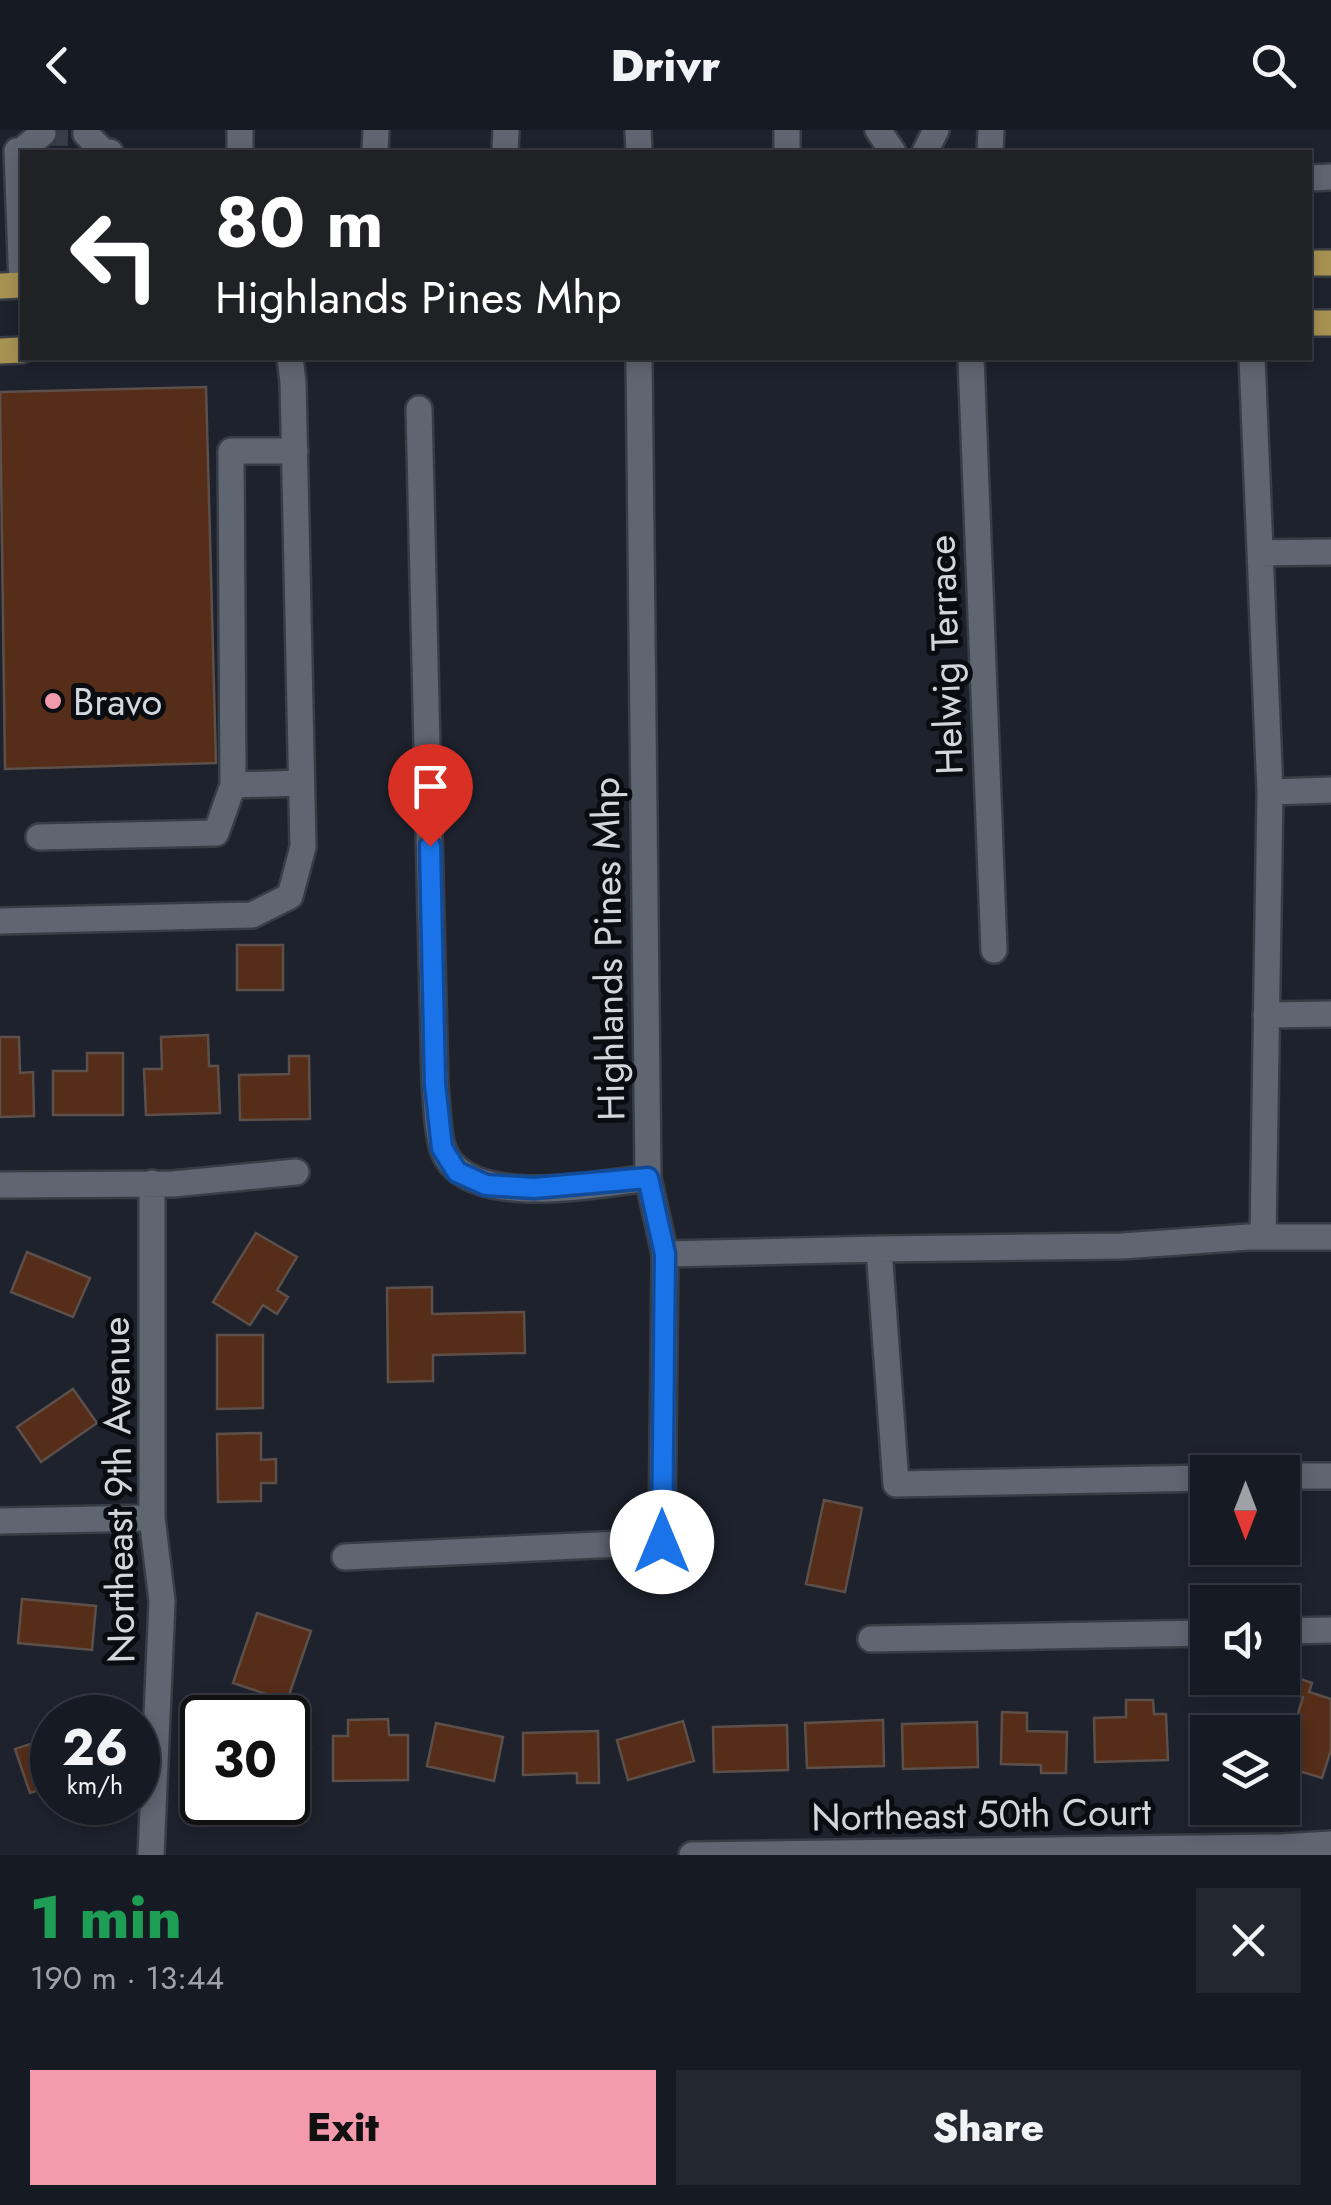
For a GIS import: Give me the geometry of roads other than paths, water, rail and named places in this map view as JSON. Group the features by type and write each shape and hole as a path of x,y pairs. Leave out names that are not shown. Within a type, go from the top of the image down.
{"street":[{"path":"24,150 43,133"},
{"path":"20,152 17,151 20,232"},
{"path":"0,920 252,915 290,896 303,847 290,360"},
{"name":"Highlands Pines Mhp","path":"639,360 648,1178"},
{"name":"Helwig Terrace","path":"971,360 994,950"},
{"path":"1252,360 1270,792 1263,1237"},
{"path":"345,1557 662,1542 665,1254 648,1178 534,1188 486,1185 457,1172 442,1148 435,1084 419,408"},
{"path":"39,837 216,833 233,786 231,452 295,452"},
{"path":"1262,554 1331,552"},
{"path":"233,786 302,784"},
{"path":"1270,792 1331,790"},
{"path":"1266,1015 1331,1014"},
{"path":"0,1185 174,1184 296,1172"},
{"name":"Northeast 9th Avenue","path":"151,1855 162,1601 152,1518 152,1183"},
{"path":"665,1254 1122,1246 1331,1237"},
{"path":"879,1249 896,1484 1190,1478"},
{"path":"1300,1476 1331,1476"},
{"path":"0,1520 152,1518"},
{"path":"1300,1631 1331,1630"},
{"path":"871,1639 1190,1632"},
{"name":"Northeast 50th Court","path":"692,1855 1281,1851 1331,1844"}],"tunnel":[{"path":"43,133 86,134"}],"place":[{"name":"Bravo","path":"53,701"}]}
